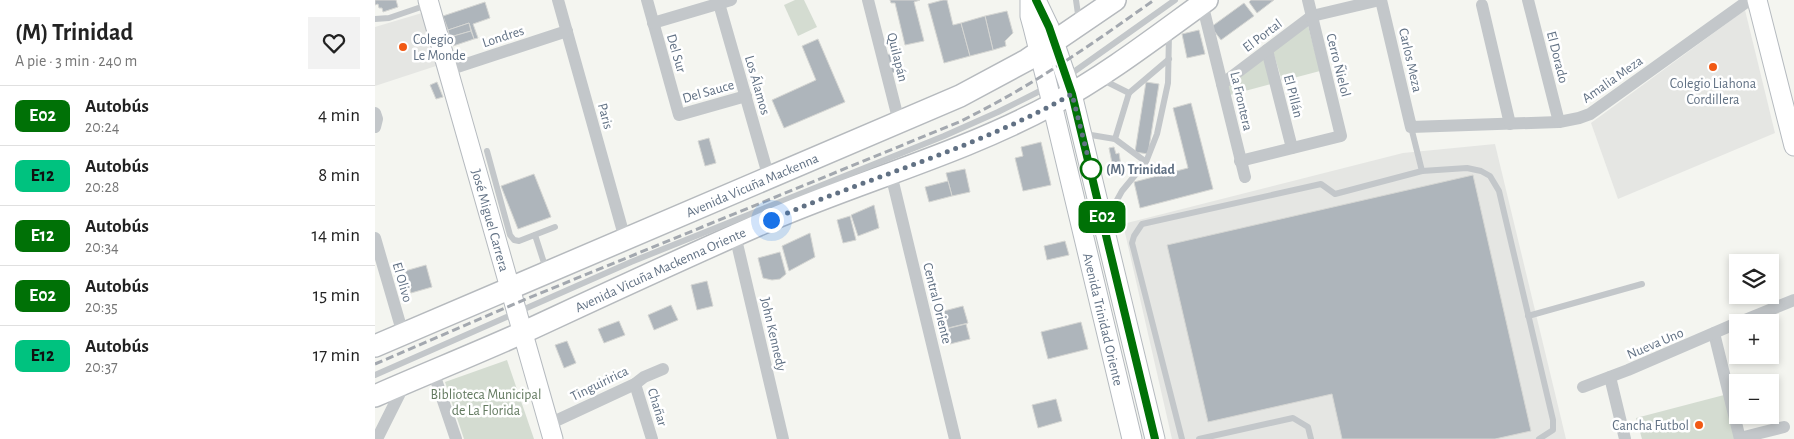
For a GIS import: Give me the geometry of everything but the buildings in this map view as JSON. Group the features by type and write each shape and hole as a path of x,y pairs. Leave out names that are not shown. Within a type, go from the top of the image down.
{"main road":[{"path":"1030,0 1030,16 1047,48"},
{"path":"1036,0 1047,48"},
{"name":"Avenida Vicuña Mackenna","path":"375,346 983,85 1047,48 1115,0"},
{"path":"1757,0 1789,100 1794,146"},
{"name":"José Miguel Carrera","path":"428,2 551,431"},
{"name":"Avenida Vicuña Mackenna Oriente","path":"375,396 433,371 520,323 808,204 971,142 1059,87 1097,78 1204,2"},
{"name":"Avenida Trinidad Oriente","path":"1047,48 1059,87 1132,439"},
{"name":"Avenida Trinidad Oriente","path":"1059,87 1082,134 1155,439"}],"street":[{"name":"Paris","path":"559,0 625,239"},
{"name":"Del Sur","path":"647,0 679,115"},
{"name":"Quilapán","path":"868,0 899,122"},
{"name":"Cerro Ñielol","path":"1292,148 1341,136 1308,0"},
{"name":"El Portal","path":"1222,84 1312,16 1380,0"},
{"name":"Carlos Meza","path":"1380,0 1411,127"},
{"name":"El Dorado","path":"1528,0 1559,122"},
{"name":"Amalia Meza","path":"1411,127 1559,122 1590,114 1749,0"},
{"path":"653,22 723,1"},
{"name":"Los Álamos","path":"723,1 746,96 769,178"},
{"name":"La Frontera","path":"1204,2 1245,177"},
{"path":"1482,5 1511,124"},
{"name":"Londres","path":"447,70 567,31"},
{"name":"El Pillán","path":"1267,50 1292,148"},
{"name":"Del Sauce","path":"679,115 746,96"},
{"path":"375,114 377,119 375,127"},
{"path":"1241,161 1292,148"},
{"name":"Central Oriente","path":"891,174 955,439"},
{"name":"John Kennedy","path":"735,235 783,439"},
{"name":"El Olivo","path":"375,238 403,334"},
{"name":"Nueva Uno","path":"1761,314 1794,300"},
{"name":"Nueva Uno","path":"1583,387 1610,378 1729,327"},
{"path":"1714,333 1740,439 1784,427"},
{"name":"Tinguiririca","path":"551,431 635,384 644,377 663,369"},
{"path":"433,371 456,439"},
{"path":"1610,378 1625,439"},
{"path":"377,439 406,383"},
{"name":"Chañar","path":"635,384 652,439"}],"lane":[{"path":"1076,0 1080,25"},
{"path":"375,375 520,323 631,262 1059,87 1175,0"},
{"path":"375,18 389,18 428,2"},
{"path":"1104,225 1122,191 1146,162 1157,134 1168,83 1169,27"},
{"path":"1115,140 1129,93 1169,59"},
{"path":"1097,78 1121,87 1129,93"},
{"path":"1411,127 1422,171"},
{"path":"1082,134 1115,140 1146,162"},
{"path":"487,151 510,235 514,240 519,241 555,227"},
{"path":"1181,439 1132,243 1142,224 1156,219 1321,184 1335,194 1422,171 1467,168 1481,171 1490,176 1499,191 1553,420 1553,430 1539,439"},
{"path":"535,235 548,273"},
{"path":"1528,316 1642,284"},
{"path":"1199,439 1293,418 1307,427 1311,439"}],"shaded area":[{"name":"Colegio Liahona Cordillera","path":"1745,10 1775,133 1618,199 1591,123"},
{"name":"Colegio Le Monde","path":"422,13 436,66 375,86 375,27"},
{"path":"1495,144 1566,439 1172,439 1123,224 1403,153"}],"green space":[{"path":"795,0 804,0 817,27 798,36 784,5"},
{"path":"1307,22 1320,71 1282,81 1272,48"},
{"path":"1263,53 1271,84 1230,95 1226,80"},
{"name":"Biblioteca Municipal de La Florida","path":"507,360 534,439 464,439 445,382"},
{"path":"1724,395 1729,415 1729,424 1731,424 1735,439 1642,439 1636,418"}],"railway":[{"path":"375,364 526,299 959,122 1035,80 1154,0"}],"bus line":[{"name":"E02","path":"1036,0 1049,27 1072,94 1155,439"}],"place":[{"name":"Colegio Le Monde","path":"403,47"},
{"name":"Colegio Liahona Cordillera","path":"1713,67"},
{"name":"(M) Trinidad","path":"1091,169"},
{"name":"Cancha Futbol","path":"1699,425"}],"route":[{"path":"771,220 822,198 903,170 963,146 1035,114 1072,94 1091,169"}]}
